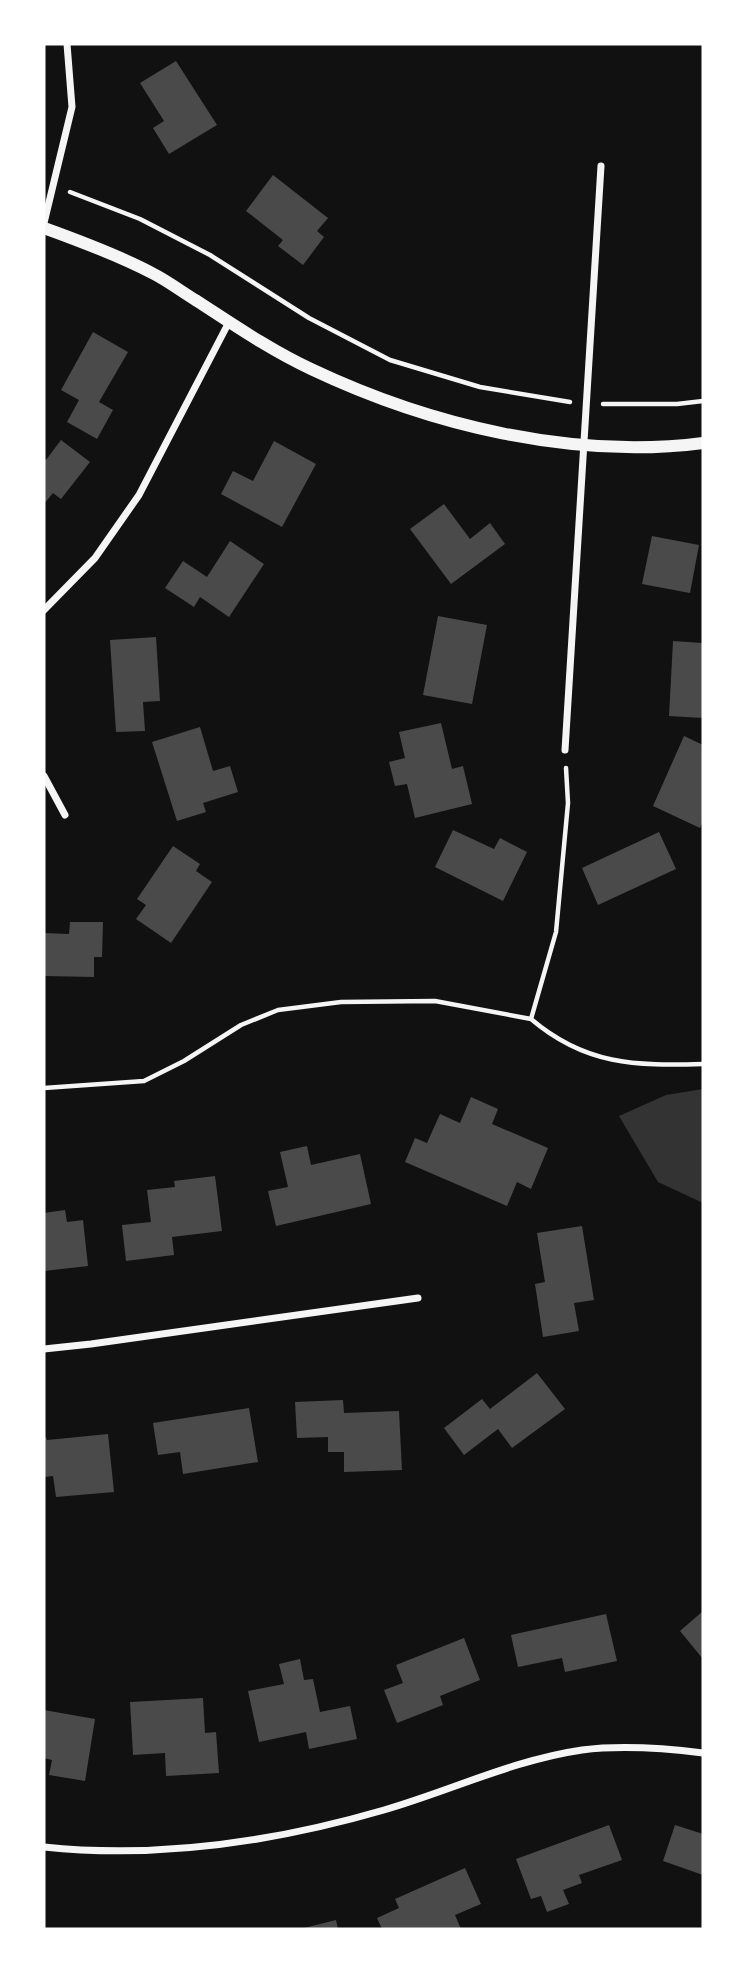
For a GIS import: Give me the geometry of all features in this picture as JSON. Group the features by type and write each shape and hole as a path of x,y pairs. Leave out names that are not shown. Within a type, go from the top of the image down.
{"street":[{"path":"66,44 72,107 44,226 153,273 229,322 310,369 399,406 488,431 583,445 679,446 703,443"},
{"path":"565,750 601,166"},
{"path":"44,610 95,558 139,495 229,322"},
{"path":"44,776 65,815"},
{"path":"44,1349 418,1298"},
{"path":"44,1847 70,1850 177,1850 283,1836 384,1810 515,1766 582,1750 653,1747 703,1753"}],"path":[{"path":"83,196 140,219 209,255 309,318 390,360 480,387 559,401"},
{"path":"616,404 677,404 703,401"},
{"path":"531,1019 556,932 568,803 565,750"},
{"path":"44,1088 144,1081 184,1061 241,1025 278,1010 341,1002 435,1001 531,1019 554,1038 591,1056 651,1066 703,1064"}],"shaded area":[{"path":"703,1089 703,1203 658,1182 619,1116 666,1095"}],"building":[{"path":"176,61 217,125 169,154 153,128 164,121 140,83"},
{"path":"273,175 328,218 317,231 324,237 303,265 278,246 283,240 246,211"},
{"path":"93,332 128,352 99,402 113,410 97,439 67,422 79,400 61,390"},
{"path":"61,440 90,462 61,499 53,493 44,504 44,458 46,460"},
{"path":"274,441 316,464 282,527 221,494 233,471 253,481"},
{"path":"444,504 470,539 490,523 505,544 451,584 410,529"},
{"path":"652,536 699,545 690,593 642,584"},
{"path":"230,541 264,564 229,617 200,597 194,607 165,588 183,561 207,577"},
{"path":"438,616 487,625 472,704 423,695"},
{"path":"156,637 160,701 143,702 145,731 116,732 110,640"},
{"path":"673,641 703,643 703,718 669,716"},
{"path":"441,723 452,769 463,766 472,804 415,818 407,784 395,786 389,762 405,758 399,732"},
{"path":"200,727 213,771 230,766 238,792 203,803 206,812 177,821 152,742"},
{"path":"684,736 703,745 703,821 700,828 653,806"},
{"path":"453,830 494,849 500,838 527,852 503,901 435,867"},
{"path":"659,832 676,869 598,905 582,868"},
{"path":"173,846 200,864 196,871 212,882 171,943 136,919 146,905 137,899"},
{"path":"70,922 103,922 102,957 94,957 94,977 44,976 44,933 69,934"},
{"path":"471,1097 498,1109 492,1124 548,1148 531,1189 517,1182 507,1206 405,1162 415,1138 427,1143 440,1114 460,1123"},
{"path":"307,1146 311,1165 360,1154 371,1204 276,1226 268,1191 288,1187 280,1152"},
{"path":"215,1176 222,1231 172,1237 174,1255 126,1261 122,1225 151,1222 147,1190 175,1187 174,1181"},
{"path":"65,1210 67,1222 83,1220 88,1266 44,1271 44,1213"},
{"path":"582,1226 594,1300 574,1303 579,1331 543,1337 535,1284 545,1282 537,1233"},
{"path":"537,1373 565,1409 512,1448 498,1429 464,1455 444,1428 482,1399 490,1409"},
{"path":"343,1400 344,1413 399,1411 402,1470 344,1472 344,1452 328,1452 328,1437 297,1438 295,1402"},
{"path":"249,1408 258,1462 183,1474 180,1452 158,1455 153,1423"},
{"path":"108,1434 114,1492 56,1497 53,1476 44,1477 44,1437 47,1440"},
{"path":"703,1611 703,1659 680,1631"},
{"path":"606,1614 617,1661 565,1672 562,1658 518,1667 511,1635"},
{"path":"464,1638 480,1680 440,1696 443,1705 397,1723 384,1690 403,1683 396,1665"},
{"path":"300,1659 304,1680 313,1679 320,1712 350,1706 357,1739 309,1749 306,1732 259,1742 248,1691 284,1684 279,1664"},
{"path":"203,1698 205,1733 216,1732 219,1773 166,1776 165,1753 133,1755 130,1702"},
{"path":"44,1710 95,1719 85,1781 49,1775 52,1760 44,1758"},
{"path":"609,1825 622,1860 579,1875 582,1883 563,1890 569,1904 547,1912 541,1896 531,1899 516,1859"},
{"path":"675,1825 703,1834 703,1875 663,1861"},
{"path":"465,1868 481,1904 455,1915 461,1929 382,1929 377,1918 399,1908 395,1899"},
{"path":"336,1920 338,1929 304,1929 304,1928"}]}
